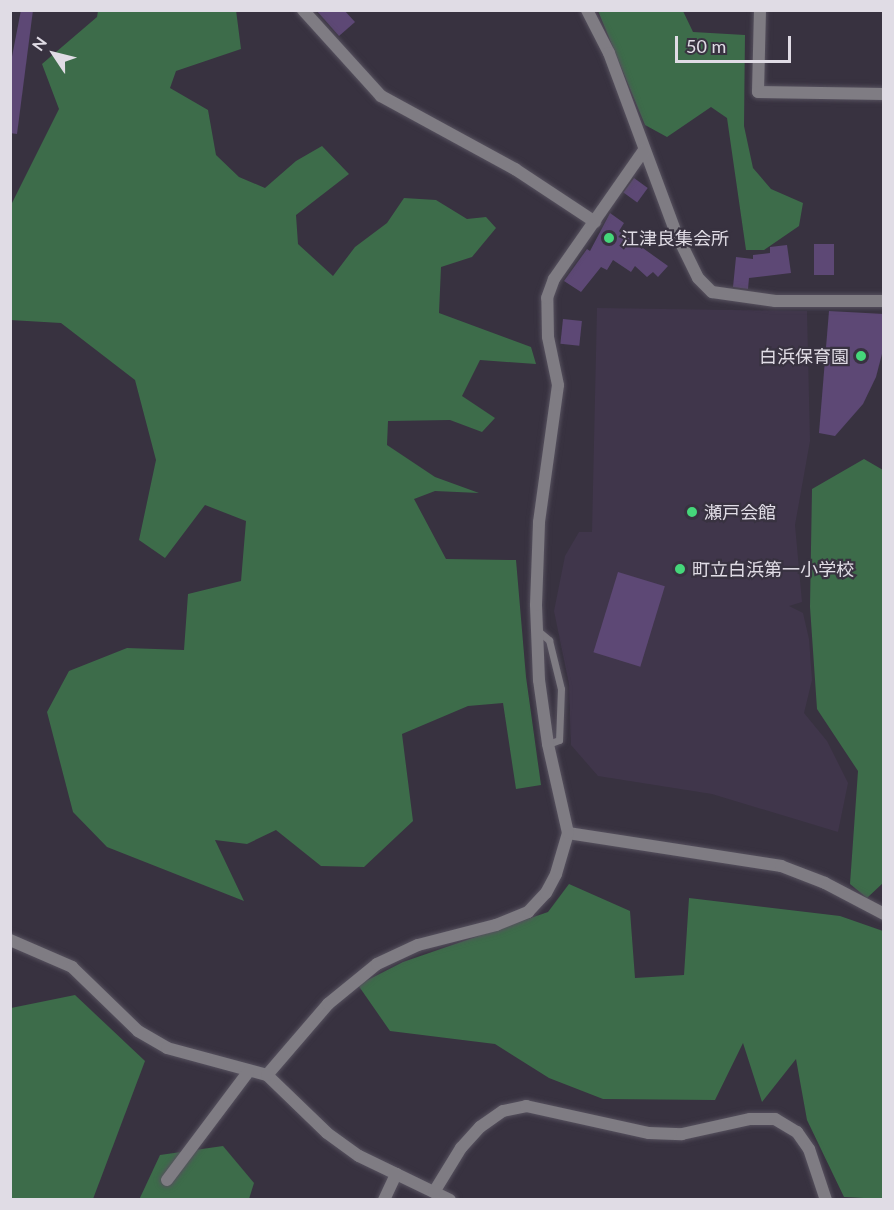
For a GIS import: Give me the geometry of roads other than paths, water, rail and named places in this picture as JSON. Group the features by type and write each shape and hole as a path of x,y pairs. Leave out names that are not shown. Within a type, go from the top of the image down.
{"street":[{"path":"303,10 381,96 515,169 595,222"},
{"path":"587,10 609,53 676,233 698,278 712,292 776,301 884,301"},
{"path":"760,10 758,92 884,94"},
{"path":"267,1075 328,1004 377,964 418,945 496,925 528,912 546,892 556,874 568,833 548,744 537,630 539,522 558,385 548,337 547,298 554,279 644,150"},
{"path":"568,833 781,866 825,883 884,914"},
{"path":"10,940 72,967 138,1031 167,1048 248,1072 267,1075 327,1133 359,1156 450,1200"},
{"path":"167,1180 248,1072"},
{"path":"434,1192 461,1148 480,1127 503,1111 526,1106 649,1134 682,1134 750,1119 775,1119 797,1131 809,1149 826,1200"},
{"path":"384,1200 396,1174"}],"lane":[{"path":"537,630 549,640 561,689 559,740 548,744"}],"place":[{"name":"江津良集会所","path":"609,238"},
{"name":"白浜保育園","path":"861,356"},
{"name":"瀬戸会館","path":"692,512"},
{"name":"町立白浜第一小学校","path":"680,569"}]}
